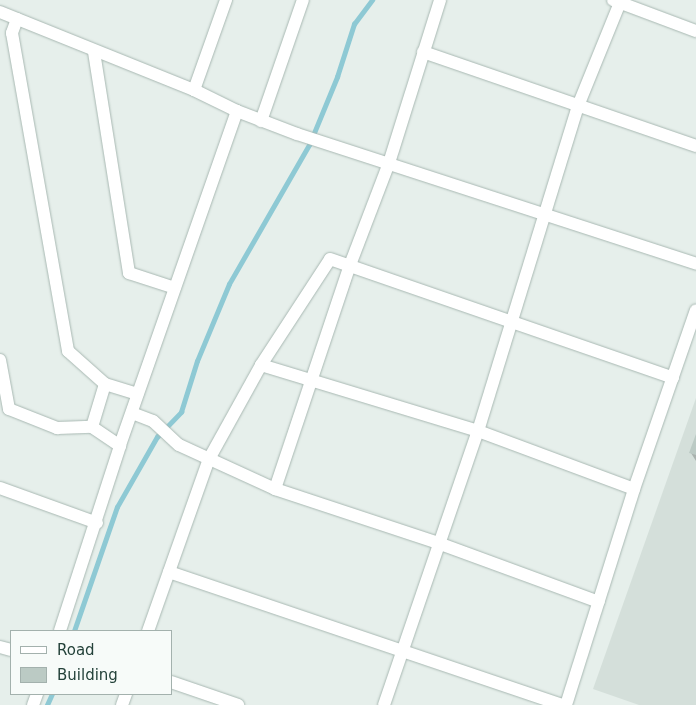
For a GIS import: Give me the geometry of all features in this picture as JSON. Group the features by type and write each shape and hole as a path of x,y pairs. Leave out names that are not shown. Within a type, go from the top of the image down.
{"street":[{"path":"261,121 303,0"},
{"path":"275,489 350,266 389,163 440,0"},
{"path":"194,90 223,1"},
{"path":"384,705 478,431 578,106 618,1 696,31"},
{"path":"0,12 94,52 194,90 261,121 696,264"},
{"path":"17,19 12,34 68,351 105,384 138,394"},
{"path":"94,52 129,273 175,288"},
{"path":"423,52 696,146"},
{"path":"60,630 97,523 120,446 237,111"},
{"path":"148,630 209,460 260,365 330,259 673,378"},
{"path":"566,705 634,489 696,310"},
{"path":"0,360 9,409 57,428 92,427 120,446"},
{"path":"260,365 478,431 634,489"},
{"path":"92,427 105,384"},
{"path":"132,413 153,421 174,440 209,460 275,489 438,543 599,602"},
{"path":"0,488 97,523"},
{"path":"169,572 562,705"},
{"path":"172,682 238,705"}],"shaded area":[{"path":"696,398 696,705 639,705 593,689"}],"building":[{"path":"696,434 696,455 689,453"}],"waterway":[{"path":"74,630 117,507 157,437 181,412 197,361 229,284 309,145 337,77 354,24 372,0"},
{"path":"47,705 52,695"}]}
